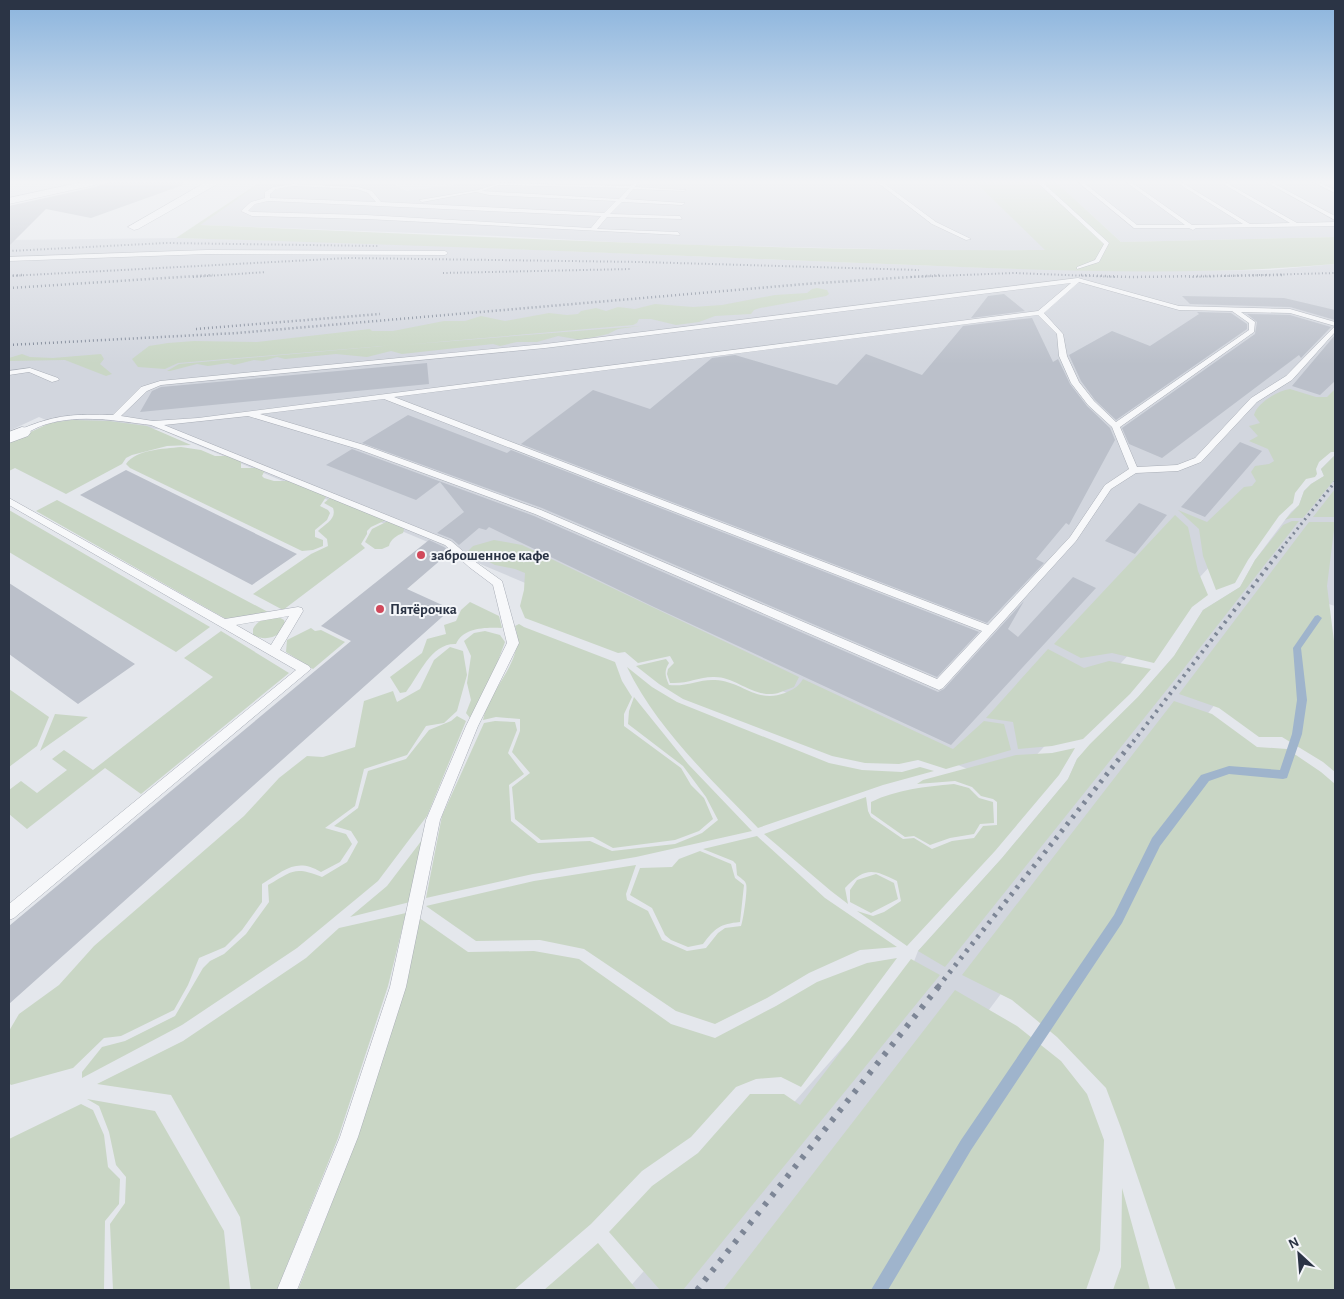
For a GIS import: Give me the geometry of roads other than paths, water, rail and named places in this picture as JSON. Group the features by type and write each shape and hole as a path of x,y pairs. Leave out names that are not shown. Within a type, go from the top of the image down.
{"lane":[{"path":"1079,268 1097,261 1107,244 1105,243"},
{"path":"9,259 207,252 445,253"},
{"path":"16,435 44,422 74,416 153,422 198,420 1040,313 1078,280"},
{"path":"115,418 144,389 160,383 545,346 1078,280 1179,308 1290,311 1335,324"},
{"path":"1116,426 1252,331 1252,322 1233,310"},
{"path":"1040,313 1060,334 1063,356 1075,383 1091,403 1116,426 1134,470"},
{"path":"250,414 361,446 490,496 538,512 939,685 1073,539 1108,487 1134,470 1178,468 1198,460 1254,400 1288,378 1335,328"},
{"path":"9,373 30,370 55,380"},
{"path":"384,396 991,630"},
{"path":"153,422 448,543 472,565 498,583 512,643 472,726 433,820 398,987 349,1137 288,1290"},
{"path":"9,501 305,669 9,913"},
{"path":"224,623 298,611 274,650"}],"waterway":[{"path":"879,1290 966,1145 1118,919 1156,842 1205,778 1229,770 1283,775 1297,734 1302,700 1297,648 1318,618"}],"railway":[{"path":"9,251 166,243 378,246"},
{"path":"22,275 9,276 349,258 641,262 919,270"},
{"path":"443,273 631,269"},
{"path":"193,277 266,272"},
{"path":"911,277 1014,273 1117,277"},
{"path":"1244,276 1335,273"},
{"path":"9,288 213,275"},
{"path":"9,345 237,333 805,284 941,275"},
{"path":"1081,275 1130,277 1244,276"},
{"path":"1244,276 1282,275"},
{"path":"1189,277 1244,276"},
{"path":"196,329 380,314"},
{"path":"1282,548 1335,482"},
{"path":"1133,742 1283,547"},
{"path":"938,987 1134,740"},
{"path":"697,1290 939,986"}],"place":[{"name":"заброшенное кафе","path":"421,555"},
{"name":"Пятёрочка","path":"380,609"}]}
